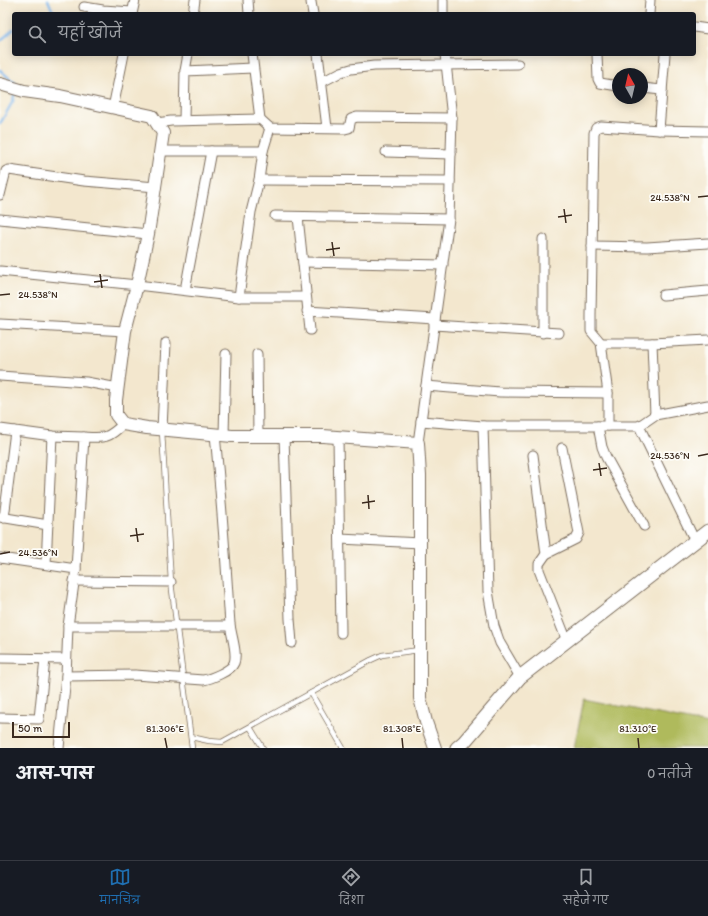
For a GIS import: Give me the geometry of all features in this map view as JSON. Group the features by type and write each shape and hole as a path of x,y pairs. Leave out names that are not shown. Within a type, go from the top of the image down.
{"main road":[{"path":"462,746 520,677 708,531"}],"street":[{"path":"132,12 135,0"},
{"path":"194,12 195,0"},
{"path":"248,0 249,12"},
{"path":"443,0 443,12"},
{"path":"649,12 650,0"},
{"path":"311,2 313,12"},
{"path":"84,7 122,12"},
{"path":"696,27 708,29"},
{"path":"113,108 124,56"},
{"path":"184,120 185,71 188,56"},
{"path":"252,56 260,119 270,128 348,129 352,119 357,117 452,118"},
{"path":"318,56 327,128"},
{"path":"435,748 420,698 421,543 418,443 449,219 452,118 445,56"},
{"path":"597,56 598,79 600,83 612,85"},
{"path":"659,130 665,56"},
{"path":"322,82 341,72 374,66 518,64"},
{"path":"185,71 253,68"},
{"path":"5,86 152,116 162,133 156,187 148,234 125,331 116,415 123,424 220,435 338,437 418,443"},
{"path":"648,89 662,90"},
{"path":"157,123 171,120 260,119"},
{"path":"608,426 608,393 601,343 592,331 591,316 594,133 596,128 601,126 659,130 708,131"},
{"path":"239,296 251,212 259,180 263,151 270,128"},
{"path":"160,151 263,151"},
{"path":"185,290 211,151"},
{"path":"386,152 451,154"},
{"path":"0,195 6,171 9,170 84,181 156,187"},
{"path":"259,180 450,181"},
{"path":"275,216 449,219"},
{"path":"298,217 310,330"},
{"path":"0,219 148,234"},
{"path":"543,239 543,333"},
{"path":"592,246 647,247 708,243"},
{"path":"303,262 442,265"},
{"path":"0,271 239,296 306,296"},
{"path":"663,295 708,291"},
{"path":"307,311 543,333 559,333"},
{"path":"0,324 125,331"},
{"path":"601,343 652,343 708,340"},
{"path":"162,429 166,343"},
{"path":"652,343 655,415"},
{"path":"66,676 135,675 208,679 234,665 235,658 230,626 225,545 220,435 226,354"},
{"path":"257,354 258,436"},
{"path":"0,376 86,382 118,388"},
{"path":"426,386 500,392 608,393"},
{"path":"421,421 482,426 639,426 655,415 708,405"},
{"path":"0,429 52,436 84,438 108,437 123,424"},
{"path":"482,426 488,591 500,643 520,677"},
{"path":"598,426 602,447 606,457 644,526"},
{"path":"639,426 695,541"},
{"path":"15,431 2,518 48,525"},
{"path":"46,564 52,436"},
{"path":"284,436 292,643"},
{"path":"338,437 341,633"},
{"path":"59,748 66,676 68,626 76,569 84,438"},
{"path":"562,448 579,533 576,539 546,554 539,564 539,570 567,641"},
{"path":"533,455 546,554"},
{"path":"340,539 421,543"},
{"path":"0,558 76,569"},
{"path":"74,581 171,582"},
{"path":"68,626 230,626"},
{"path":"0,658 66,659"},
{"path":"0,718 40,718 45,659"}],"lane":[{"path":"162,429 171,582 192,748"},
{"path":"191,737 209,742 222,742 382,655 420,650"},
{"path":"311,693 343,748"},
{"path":"250,727 263,748"}],"green space":[{"path":"584,699 708,724 708,748 574,748"}],"waterway":[{"path":"48,0 53,12"},
{"path":"0,41 12,31"},
{"path":"0,70 16,84"},
{"path":"0,124 13,101 15,91"}]}
